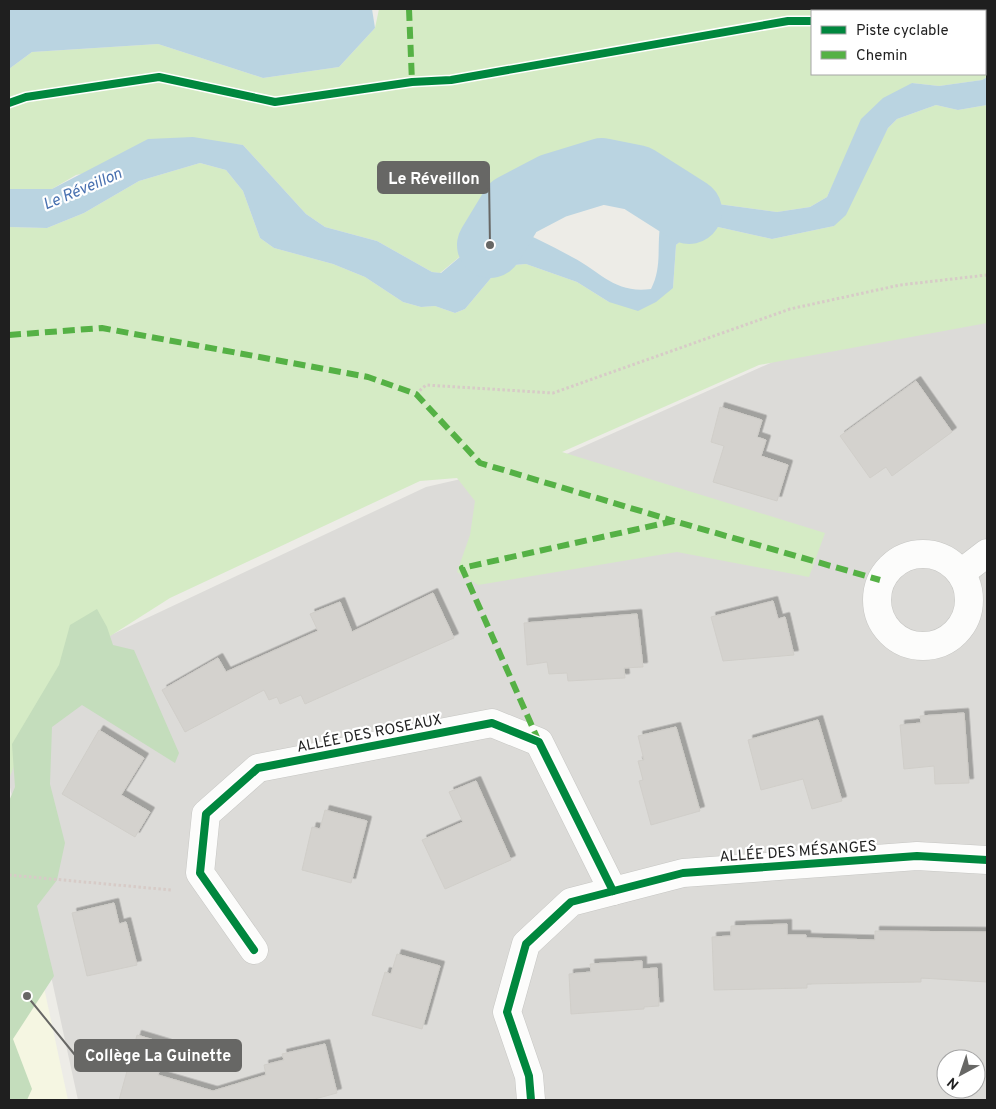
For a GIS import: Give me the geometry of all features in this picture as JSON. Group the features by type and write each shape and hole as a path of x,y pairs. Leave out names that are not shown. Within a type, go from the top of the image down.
{"street":[{"path":"961,573 987,553"},
{"name":"ALLÉE DES ROSEAUX","path":"254,950 200,873 206,814 258,768 492,723 539,742 613,891"},
{"name":"ALLÉE DES MÉSANGES","path":"531,1100 529,1076 507,1012 526,944 571,902 683,873 917,856 987,860"}],"path":[{"path":"416,394 426,384 553,393 790,309 900,285 987,275"},
{"path":"9,875 182,890 212,890"}],"shaded area":[{"path":"987,312 987,1100 78,1100 9,783 9,764 96,642 426,487 562,456 833,335"},
{"path":"23,889 68,1100 9,1100 9,892"}],"green space":[{"path":"379,9 987,9 987,77 982,80 939,86 912,83 839,171 827,197 810,207 777,212 681,199 661,182 635,165 605,159 578,164 517,192 506,203 480,240 440,273 432,272 377,241 325,227 306,214 243,145 232,144 76,175 52,189 9,189 9,69 32,52 158,44 263,78 339,67 375,28"},
{"path":"936,105 958,110 987,105 987,323 759,365 562,452 825,533 809,577 677,552 478,585 457,572 470,535 475,501 457,478 420,481 170,598 82,654 30,727 9,779 9,227 47,228 84,213 139,181 200,163 226,170 243,191 260,238 274,248 333,264 365,277 403,302 421,307 435,306 455,313 465,309 501,266 526,264 577,282 609,302 673,288 676,245 693,231 718,227 772,239 834,226 888,128 897,119"},
{"path":"97,609 107,627 113,645 134,650 179,753 175,763 82,705 52,727 50,784 65,843 57,880 37,906 54,976 13,1039 32,1089 27,1100 9,1100 9,801 15,787 12,744 59,665 70,625"}],"water":[{"path":"9,9 372,9 375,28 339,67 263,78 158,44 32,52 9,69"},
{"path":"987,77 987,105 958,110 936,105 897,119 888,128 846,215 834,226 772,239 718,227 693,231 676,245 673,288 656,302 638,311 609,302 577,282 526,264 501,266 465,309 455,313 435,306 421,307 403,302 365,277 333,264 274,248 260,238 243,191 226,170 200,163 139,181 84,213 47,228 9,227 9,189 52,189 148,139 193,137 243,145 306,214 325,227 377,241 432,272 441,273 480,240 496,219 563,252 618,285 638,290 651,289 657,269 660,230 665,211 681,199 777,212 810,207 827,197 861,119 883,98 912,83 939,86 982,80"}],"building":[{"path":"916,381 952,432 892,476 886,467 870,478 840,436"},
{"path":"720,407 762,420 757,437 766,440 761,456 788,465 777,501 713,482 724,446 711,442"},
{"path":"433,593 454,638 305,704 301,695 280,704 277,697 269,700 264,690 185,732 162,690 218,658 226,672 318,631 310,614 340,602 352,632"},
{"path":"773,601 778,619 785,617 794,655 723,661 711,617"},
{"path":"637,614 643,667 624,668 625,678 568,681 567,673 549,674 547,662 527,665 524,623"},
{"path":"964,713 969,783 935,784 934,766 904,769 900,725 921,723 920,716"},
{"path":"818,720 842,801 812,809 803,779 761,790 748,740"},
{"path":"676,727 700,811 651,825 639,781 643,780 638,761 644,760 638,736"},
{"path":"99,730 144,758 121,795 150,812 135,837 62,794"},
{"path":"476,781 511,860 445,889 422,840 463,822 449,792"},
{"path":"325,810 367,821 351,883 302,870 312,827 320,829"},
{"path":"114,903 119,924 126,922 137,965 87,976 72,913"},
{"path":"787,924 787,935 806,935 806,938 875,940 875,931 987,932 987,982 921,978 921,982 807,984 807,988 714,990 712,937 731,936 731,926"},
{"path":"397,954 440,966 422,1029 372,1015 385,972 391,974"},
{"path":"642,961 642,969 657,968 659,1006 644,1007 644,1009 571,1014 569,974 591,972 590,964"},
{"path":"137,1035 167,1044 158,1075 213,1091 266,1075 264,1065 284,1060 282,1054 325,1044 337,1093 311,1100 119,1100"}],"waterway":[{"path":"490,245 513,207 553,186 602,171 637,178 689,211"}],"marked path":[{"path":"409,9 412,82"},
{"path":"9,335 102,328 368,377 416,394 480,463 674,521"},
{"path":"539,742 462,568 674,521 880,580"}],"cycle path":[{"path":"9,103 26,97 159,77 275,102 412,82 451,80 788,21 811,21"},
{"path":"254,950 200,873 206,814 258,768 492,723 539,742 613,891"},
{"path":"531,1100 529,1076 507,1012 526,944 571,902 683,873 917,856 987,860"}],"place":[{"name":"Le Réveillon","path":"490,245"},
{"name":"Collège La Guinette","path":"27,996"}]}
